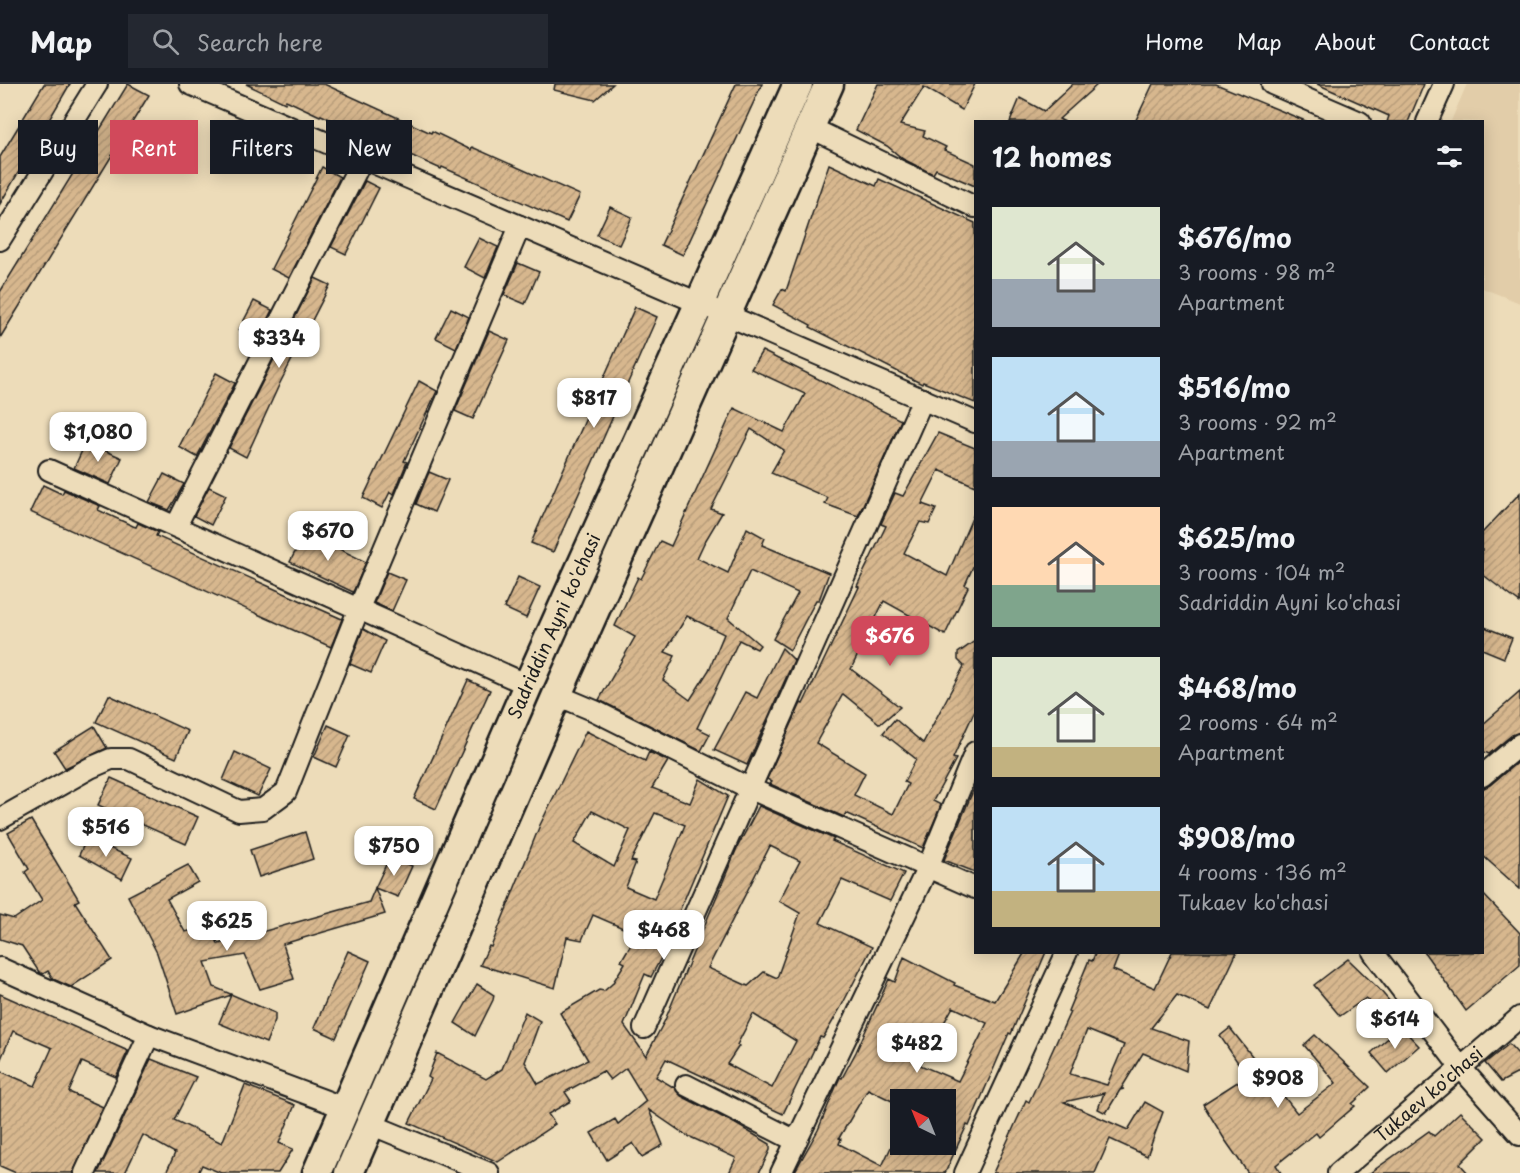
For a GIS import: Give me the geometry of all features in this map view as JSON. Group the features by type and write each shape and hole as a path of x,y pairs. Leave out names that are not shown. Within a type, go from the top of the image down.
{"main road":[{"name":"Sadriddin Ayni ko'chasi","path":"317,1173 528,685 798,84"},
{"name":"Sadriddin Ayni ko'chasi","path":"349,1173 557,695 829,84"},
{"path":"528,685 557,695"}],"street":[{"path":"0,240 97,84"},
{"path":"190,84 326,142"},
{"path":"1272,84 1355,120"},
{"path":"1428,120 1444,84"},
{"path":"809,126 974,207"},
{"path":"176,526 355,174"},
{"path":"400,174 974,423"},
{"path":"0,819 90,768 111,759 129,759 239,811 263,808 286,792 359,608 520,226"},
{"path":"644,1028 923,399"},
{"path":"49,470 528,685"},
{"path":"557,695 595,711 751,789 974,888"},
{"path":"1484,774 1520,744"},
{"path":"781,1173 928,867 974,754"},
{"path":"965,1173 1065,954"},
{"path":"1375,954 1461,1068 1520,1135"},
{"path":"0,968 149,1035 345,1108"},
{"name":"Tukaev ko'chasi","path":"1338,1173 1520,1017"},
{"path":"85,1173 149,1035"},
{"path":"686,1085 796,1141"},
{"path":"370,1124 489,1173"}],"shaded area":[{"path":"1467,84 1520,84 1520,303 1484,289 1484,120 1451,120"}],"building":[{"path":"44,84 70,84 49,120 22,120"},
{"path":"128,84 149,95 134,120 110,120 110,159 0,338 0,292 73,174 98,174 98,133"},
{"path":"246,84 324,84 403,120 332,120 286,100 285,103"},
{"path":"555,84 613,84 595,100 554,90"},
{"path":"736,84 762,84 683,255 661,245"},
{"path":"878,84 975,84 962,110 924,87 900,125 925,131 923,136 946,147 944,150 974,164 974,186 936,169 933,174 903,159 887,146 856,130"},
{"path":"1073,84 1098,84 1059,119 1061,120 1011,120 1020,98 1044,111"},
{"path":"1153,84 1216,84 1303,120 1136,120"},
{"path":"1317,84 1424,84 1409,120 1388,120 1389,116"},
{"path":"412,124 431,133 432,131 471,150 472,147 580,195 567,222 442,167 441,169 412,156"},
{"path":"18,127 18,173 0,204 0,157"},
{"path":"829,164 876,186 879,179 974,223 974,403 923,382 922,384 810,327 811,325 773,305 782,289 786,291"},
{"path":"322,167 326,169 326,174 335,174 340,177 289,278 271,269"},
{"path":"365,181 379,188 346,254 331,247"},
{"path":"610,207 632,217 619,245 597,235"},
{"path":"479,238 498,247 485,278 464,267"},
{"path":"518,263 539,272 525,304 504,295"},
{"path":"315,278 330,285 280,383 246,457 229,448"},
{"path":"254,301 272,310 257,340 239,330"},
{"path":"635,307 657,317 553,552 531,543"},
{"path":"451,308 469,317 456,348 436,338"},
{"path":"489,331 509,340 473,419 455,411"},
{"path":"762,351 901,420 858,516 825,504 828,498 771,473 784,450 751,429 711,509 722,513 697,558 728,573 747,528 765,538 762,545 829,573 819,600 816,600 790,650 773,639 798,593 750,571 728,618 760,645 757,649 739,640 697,728 710,734 701,751 599,700 635,637 615,626 638,577 641,579 660,541 671,546 734,408 784,432 805,394 751,369","holes":["687,616 724,634 709,670 690,700 663,680 675,656 665,652"]},
{"path":"216,373 235,383 197,457 179,447"},
{"path":"419,381 437,391 404,461 407,462 394,494 390,492 382,508 363,498"},
{"path":"938,433 974,448 974,486 939,470 922,504 936,509 929,524 920,522 904,553 947,576 974,513 974,564 965,585 968,587 945,635 884,601 851,669 900,707 880,724 843,694 816,743 865,773 854,795 893,814 908,784 904,782 916,759 883,733 895,719 923,743 964,666 958,660 958,653 974,642 974,712 953,758 956,759 933,801 941,805 923,848 846,813 844,817 770,784 772,782 767,779 801,703 803,704 859,587 857,586 886,526 881,524 895,493 903,496"},
{"path":"86,442 122,458 110,484 74,468"},
{"path":"429,472 448,480 434,512 416,504"},
{"path":"164,474 184,484 169,510 149,502"},
{"path":"43,485 62,494 64,490 100,506 98,510 133,526 136,527 138,523 158,532 156,536 342,619 331,647 30,512"},
{"path":"209,487 226,495 211,525 194,516"},
{"path":"1520,493 1520,603 1484,576 1484,531"},
{"path":"305,532 366,562 353,592 290,562"},
{"path":"387,572 406,580 392,611 374,603"},
{"path":"518,577 540,587 526,618 504,608"},
{"path":"1484,627 1512,638 1504,658 1484,650"},
{"path":"363,629 385,641 371,673 350,664"},
{"path":"782,648 794,660 747,765 714,750 745,692 757,698"},
{"path":"468,680 490,690 436,809 414,799"},
{"path":"1520,692 1520,732 1512,735 1489,754 1484,752 1484,723"},
{"path":"109,695 188,731 176,758 96,722"},
{"path":"328,725 350,735 336,767 314,757"},
{"path":"94,726 107,748 65,768 54,751"},
{"path":"586,731 645,761 649,752 668,761 652,788 690,803 700,779 728,796 679,912 682,913 668,944 651,977 645,974 624,1025 646,1056 665,1020 737,848 759,806 904,873 890,901 842,880 820,923 872,947 841,1007 823,1038 820,1037 783,1114 666,1059 656,1077 675,1088 681,1096 770,1144 770,1150 759,1173 729,1173 736,1158 686,1135 649,1110 663,1145 642,1157 633,1143 607,1160 591,1133 615,1119 618,1124 646,1101 626,1068 610,1080 603,1071 565,1092 571,1101 548,1114 555,1124 498,1162 409,1123 431,1079 428,1077 437,1053 486,1079 502,1069 525,1012 540,1021 525,1062 538,1084 588,1060 560,1013 599,990 604,991 612,984 625,963 621,961 637,934 593,915 582,940 567,937 555,988 480,965 489,946 491,947 540,825","holes":["592,811 630,830 614,867 574,843","655,813 685,825 654,899 626,887 636,862 631,861","770,846 800,861 779,901 800,913 777,978 764,972 748,986 708,968","753,1014 796,1041 772,1088 727,1064 739,1046 737,1045"]},
{"path":"235,752 271,769 258,796 223,780"},
{"path":"1520,760 1520,889 1484,857 1484,788"},
{"path":"111,778 198,817 186,844 98,805"},
{"path":"974,788 974,872 944,860"},
{"path":"31,820 79,900 75,902 112,960 71,987 53,979 48,971 43,974 39,972 22,946 0,939 0,915 14,919 42,900 25,872 29,869 8,833"},
{"path":"305,832 313,859 259,877 250,850"},
{"path":"87,838 132,858 122,879 79,855"},
{"path":"390,856 412,866 398,897 375,888"},
{"path":"188,865 198,882 167,899 185,932 212,926 218,944 369,902 375,888 385,914 283,944 294,979 260,989 245,955 205,962 214,987 275,1013 275,1020 266,1043 219,1023 231,995 177,1014 157,953 128,896"},
{"path":"1484,895 1520,933 1520,965 1466,1011 1425,954 1484,954"},
{"path":"348,951 370,961 336,1038 314,1028"},
{"path":"1024,954 1045,954 969,1126 967,1125 956,1149 956,1089 890,1089 890,1100 868,1089 839,1138 841,1139 839,1144 882,1166 890,1149 890,1155 953,1155 945,1173 794,1173 818,1130 840,1077 842,1078 856,1052 889,979 895,982 904,957 955,983 954,985 995,1001","holes":["953,1007 987,1023 958,1081 920,1065"]},
{"path":"1095,954 1119,954 1113,970 1155,988 1171,954 1236,954 1210,1010 1177,995 1151,1028 1189,1041 1186,1071 1143,1053 1121,1089 1124,1089 1120,1090 1106,1113 1098,1109 1104,1093 1064,1102 1128,1130 1145,1102 1163,1112 1147,1156 1110,1139 1095,1173 993,1173 1026,1100 1029,1102 1070,1012 1068,1011 1089,960 1092,961","holes":["1087,1030 1124,1045 1107,1085 1070,1074"]},
{"path":"1348,959 1379,989 1403,1017 1392,1029 1366,998 1340,1016 1314,985"},
{"path":"477,984 494,995 475,1036 455,1023"},
{"path":"0,994 128,1051 116,1077 82,1062 69,1092 103,1107 73,1173 16,1173 0,1166 0,1071 35,1086 52,1048 13,1031 0,1061"},
{"path":"1401,1027 1419,1046 1388,1073 1371,1053"},
{"path":"1230,1028 1297,1113 1336,1083 1304,1045 1315,1035 1370,1087 1352,1104 1355,1106 1319,1137 1316,1133 1276,1165 1281,1173 1248,1173 1203,1104 1247,1076 1220,1036"},
{"path":"1509,1044 1520,1056 1520,1072 1501,1082 1485,1063"},
{"path":"151,1059 196,1077 174,1120 222,1143 245,1085 295,1105 279,1143 293,1149 278,1173 221,1173 202,1165 198,1173 166,1173 175,1153 143,1135 125,1173 98,1173"},
{"path":"1460,1112 1486,1138 1460,1164 1468,1173 1370,1173 1429,1131 1434,1136"}]}
